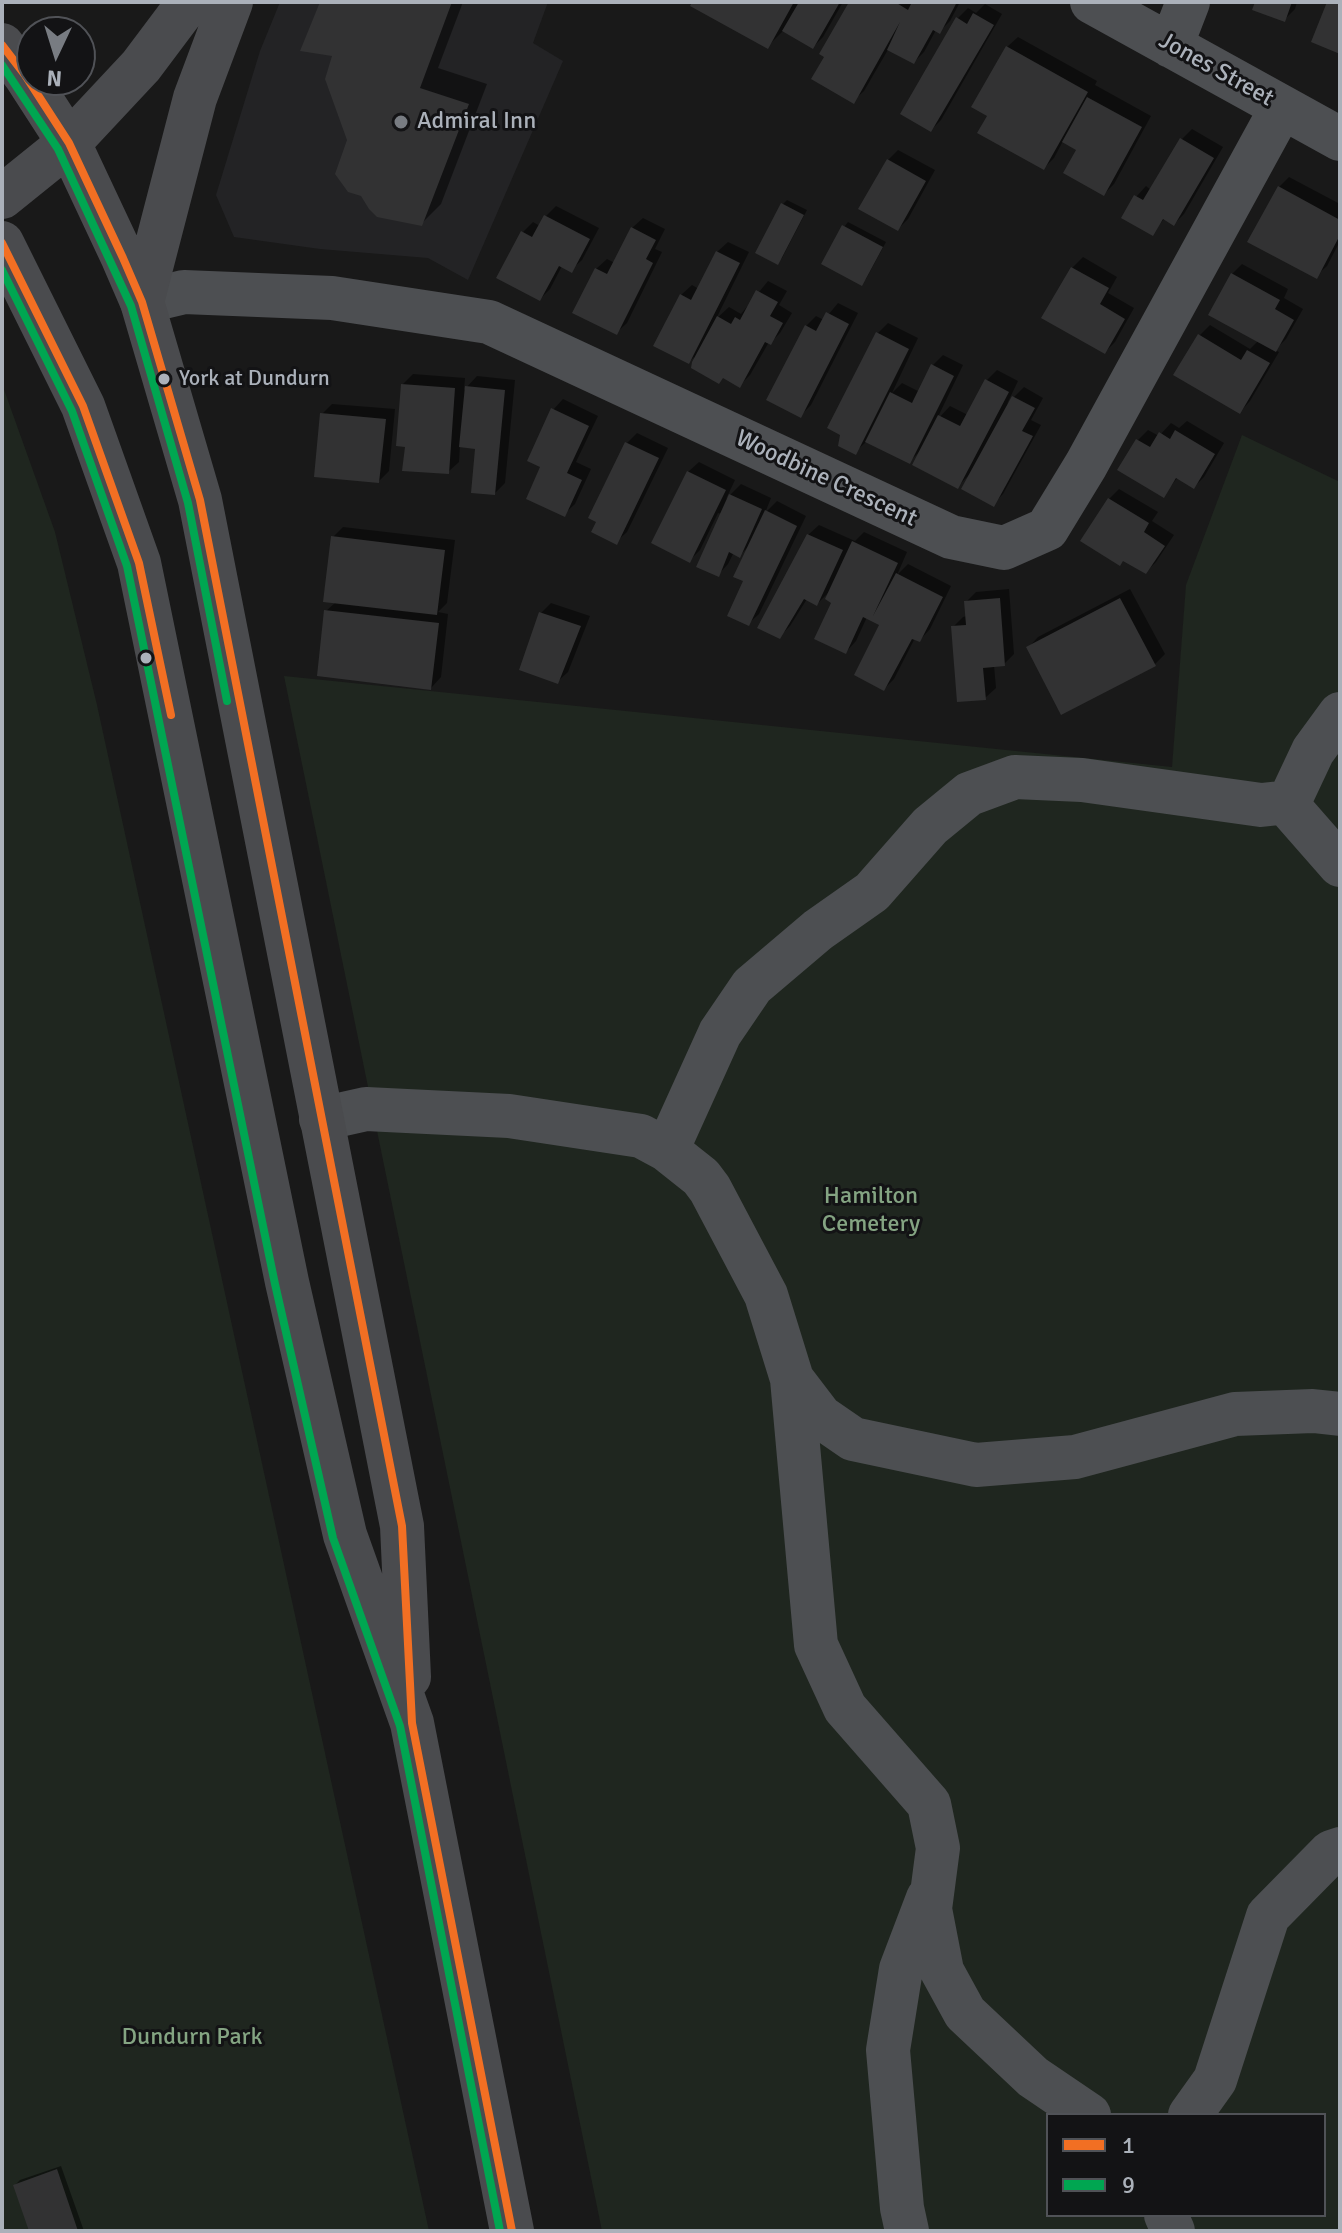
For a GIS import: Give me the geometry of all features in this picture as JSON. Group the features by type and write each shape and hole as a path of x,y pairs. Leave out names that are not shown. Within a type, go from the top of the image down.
{"main road":[{"path":"2,197 69,143 141,66 189,2"},
{"path":"142,302 195,98 231,2"},
{"path":"2,45 69,143 142,302 200,500 402,1526 412,1723 512,2231"},
{"path":"2,243 83,406 139,563 287,1282 345,1535 412,1723"}],"street":[{"name":"Jones Street","path":"1092,2 1340,139"},
{"path":"1171,46 1188,2"},
{"name":"Woodbine Crescent","path":"142,302 184,292 332,298 489,322 951,537 1004,548 1047,529 1131,385 1282,107"},
{"path":"1340,714 1313,751 1289,802 1290,808 1340,865"},
{"path":"667,1150 720,1033 752,986 818,930 872,892 930,826 969,794 1015,777 1082,780 1261,805 1289,802"},
{"path":"321,1119 366,1109 509,1116 641,1136 667,1150 701,1177 766,1295 792,1379 816,1645 845,1708 929,1804 938,1848 930,1909 942,1971 965,2013 1033,2077 1086,2113"},
{"path":"792,1379 821,1417 853,1439 976,1465 1075,1457 1235,1414 1313,1411 1340,1414"},
{"path":"1191,2113 1215,2080 1268,1916 1331,1852 1340,1849"},
{"path":"907,2231 902,2208 888,2050 901,1969 931,1892"}],"shaded area":[{"path":"280,2 548,2 533,43 563,61 468,280 428,258 320,249 234,237 216,195 260,51"}],"green space":[{"name":"Dundurn Park","path":"2,384 55,532 97,705 429,2231 2,2231"},
{"name":"Hamilton Cemetery","path":"1242,435 1340,482 1340,2231 602,2231 284,676 1172,767 1186,585"}],"building":[{"name":"Admiral Inn","path":"320,2 452,2 420,88 469,104 422,226 377,217 361,196 348,192 335,174 347,140 325,79 332,56 300,51"},
{"path":"692,2 794,2 768,49 690,6"},
{"path":"799,2 840,2 813,49 782,31"},
{"path":"849,2 895,2 908,10 912,2 957,2 940,34 933,30 914,64 887,50 900,22 854,104 811,79 824,57 819,54"},
{"path":"1255,2 1292,2 1285,22 1252,10"},
{"path":"1327,2 1340,2 1340,54 1311,42"},
{"path":"973,13 994,25 931,132 900,114 956,17 967,24"},
{"path":"1006,46 1088,92 1044,170 977,133 987,116 971,107"},
{"path":"1087,97 1142,127 1104,196 1063,173 1076,150 1062,142"},
{"path":"1180,138 1214,158 1174,226 1163,219 1153,236 1121,218 1134,195 1143,200"},
{"path":"887,159 926,181 898,231 858,209"},
{"path":"1278,186 1340,220 1340,235 1317,279 1247,242"},
{"path":"781,203 804,215 778,265 755,253"},
{"path":"544,215 590,239 572,273 559,266 540,301 496,278 521,231 532,237"},
{"path":"842,225 883,247 862,286 821,264"},
{"path":"631,227 656,240 646,259 653,263 617,335 572,313 595,268 607,274"},
{"path":"716,251 740,263 689,364 653,346 680,294 691,300"},
{"path":"1071,267 1109,288 1100,304 1125,319 1105,354 1041,318"},
{"path":"1231,273 1280,300 1275,309 1294,320 1276,352 1208,315"},
{"path":"756,290 778,302 770,316 783,323 771,345 765,342 740,388 723,378 719,384 691,368 717,316 731,324 735,317 740,320"},
{"path":"826,312 849,324 801,418 766,400 805,325 816,331"},
{"path":"876,332 909,349 856,455 838,446 840,435 827,428"},
{"path":"1198,334 1241,360 1247,350 1270,363 1240,414 1173,375"},
{"path":"931,364 954,376 910,464 865,442 890,392 912,403"},
{"path":"985,379 1009,392 958,489 912,465 938,415 960,426"},
{"path":"401,384 455,388 449,474 402,471 405,447 396,446"},
{"path":"465,386 505,390 495,495 471,493 475,449 459,447"},
{"path":"1012,396 1035,408 1022,431 1033,436 994,507 961,489"},
{"path":"551,408 589,426 567,473 582,480 565,517 526,499 540,467 527,461"},
{"path":"320,413 386,419 379,483 314,477"},
{"path":"1175,430 1215,454 1194,489 1176,478 1164,498 1117,470 1136,439 1150,447 1159,432 1170,439"},
{"path":"625,442 659,458 617,545 591,532 596,522 588,518"},
{"path":"687,471 726,490 690,563 651,543"},
{"path":"729,494 762,509 740,558 729,552 719,577 696,567"},
{"path":"1108,498 1149,523 1144,532 1165,546 1146,574 1123,561 1120,566 1080,541"},
{"path":"765,510 797,526 749,626 727,616 743,581 733,577"},
{"path":"807,534 843,550 817,606 804,599 780,639 757,628"},
{"path":"331,536 445,550 437,615 323,602"},
{"path":"852,541 898,563 873,616 896,573 943,597 920,642 912,639 884,691 854,675 879,625 863,617 846,654 814,639 831,603 825,599"},
{"path":"1000,598 1005,666 983,668 986,700 957,702 951,626 966,625 964,601"},
{"path":"1120,598 1156,666 1061,715 1026,647"},
{"path":"324,610 439,623 431,690 317,676"},
{"path":"539,612 581,626 558,684 519,670"},
{"path":"57,2169 78,2231 29,2231 13,2185"}],"transit line":[{"name":"1","path":"2,45 69,143 123,258 142,302 200,500 402,1526 412,1723 512,2231"},
{"name":"9","path":"2,65 58,149 131,306 188,503 227,701"},
{"name":"1","path":"2,243 83,406 139,563 171,715"},
{"name":"9","path":"2,270 72,411 127,566 275,1284 333,1538 400,1726 500,2231"}],"place":[{"name":"Admiral Inn","path":"401,122"},
{"name":"York at Dundurn","path":"164,379"}]}
